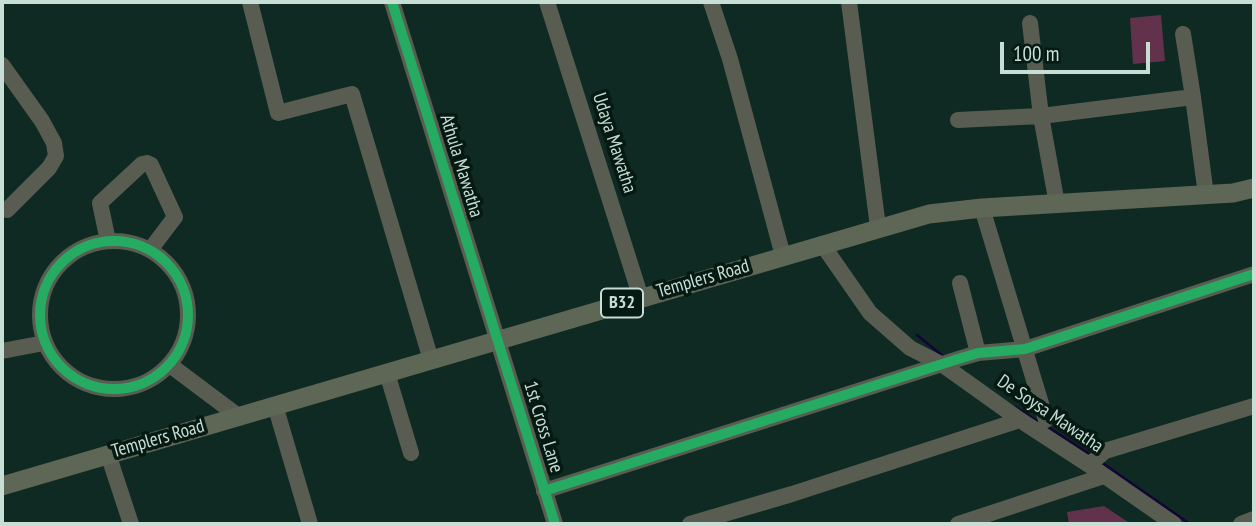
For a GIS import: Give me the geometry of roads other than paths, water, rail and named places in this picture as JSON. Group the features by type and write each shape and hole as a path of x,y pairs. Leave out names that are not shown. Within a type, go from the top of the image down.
{"main road":[{"name":"Templers Road","path":"2,486 929,214 982,208 1233,193 1254,188"}],"street":[{"path":"250,2 278,113 352,94 431,360"},
{"name":"Athula Mawatha","path":"392,2 498,340"},
{"name":"Udaya Mawatha","path":"547,2 641,298"},
{"path":"711,2 730,59 783,256"},
{"path":"849,2 878,227"},
{"path":"1030,23 1041,116 1056,205"},
{"path":"1182,34 1206,195"},
{"path":"2,65 42,121 54,143 55,156 49,167 7,210"},
{"path":"958,120 1041,116 1193,97"},
{"path":"108,241 100,203 142,164 147,163 151,165 175,217 150,250"},
{"path":"982,208 1046,420"},
{"path":"108,241 137,244 150,250 178,276 186,294 189,313 181,350 170,365 153,379 133,387 111,390 90,386 71,376 55,362 44,343 40,324 40,304 46,285 56,268 71,255 108,241"},
{"name":"De Soysa Mawatha","path":"822,244 870,313 910,348 950,362 1020,420 1094,460 1104,476 1174,524"},
{"path":"544,491 978,353 1025,349 1254,274"},
{"path":"960,283 978,353"},
{"name":"1st Cross Lane","path":"498,340 555,524"},
{"path":"2,351 44,343"},
{"path":"170,365 238,416"},
{"path":"387,373 411,453"},
{"path":"275,405 310,524"},
{"path":"1094,460 1254,406"},
{"path":"690,524 1020,420"},
{"path":"108,454 131,524"},
{"path":"958,524 997,518 1104,476"},
{"path":"1241,524 1254,519"}],"waterway":[{"path":"917,335 944,357"},
{"path":"1015,407 1039,422"},
{"path":"1048,427 1093,456"},
{"path":"1101,462 1190,524"}]}
